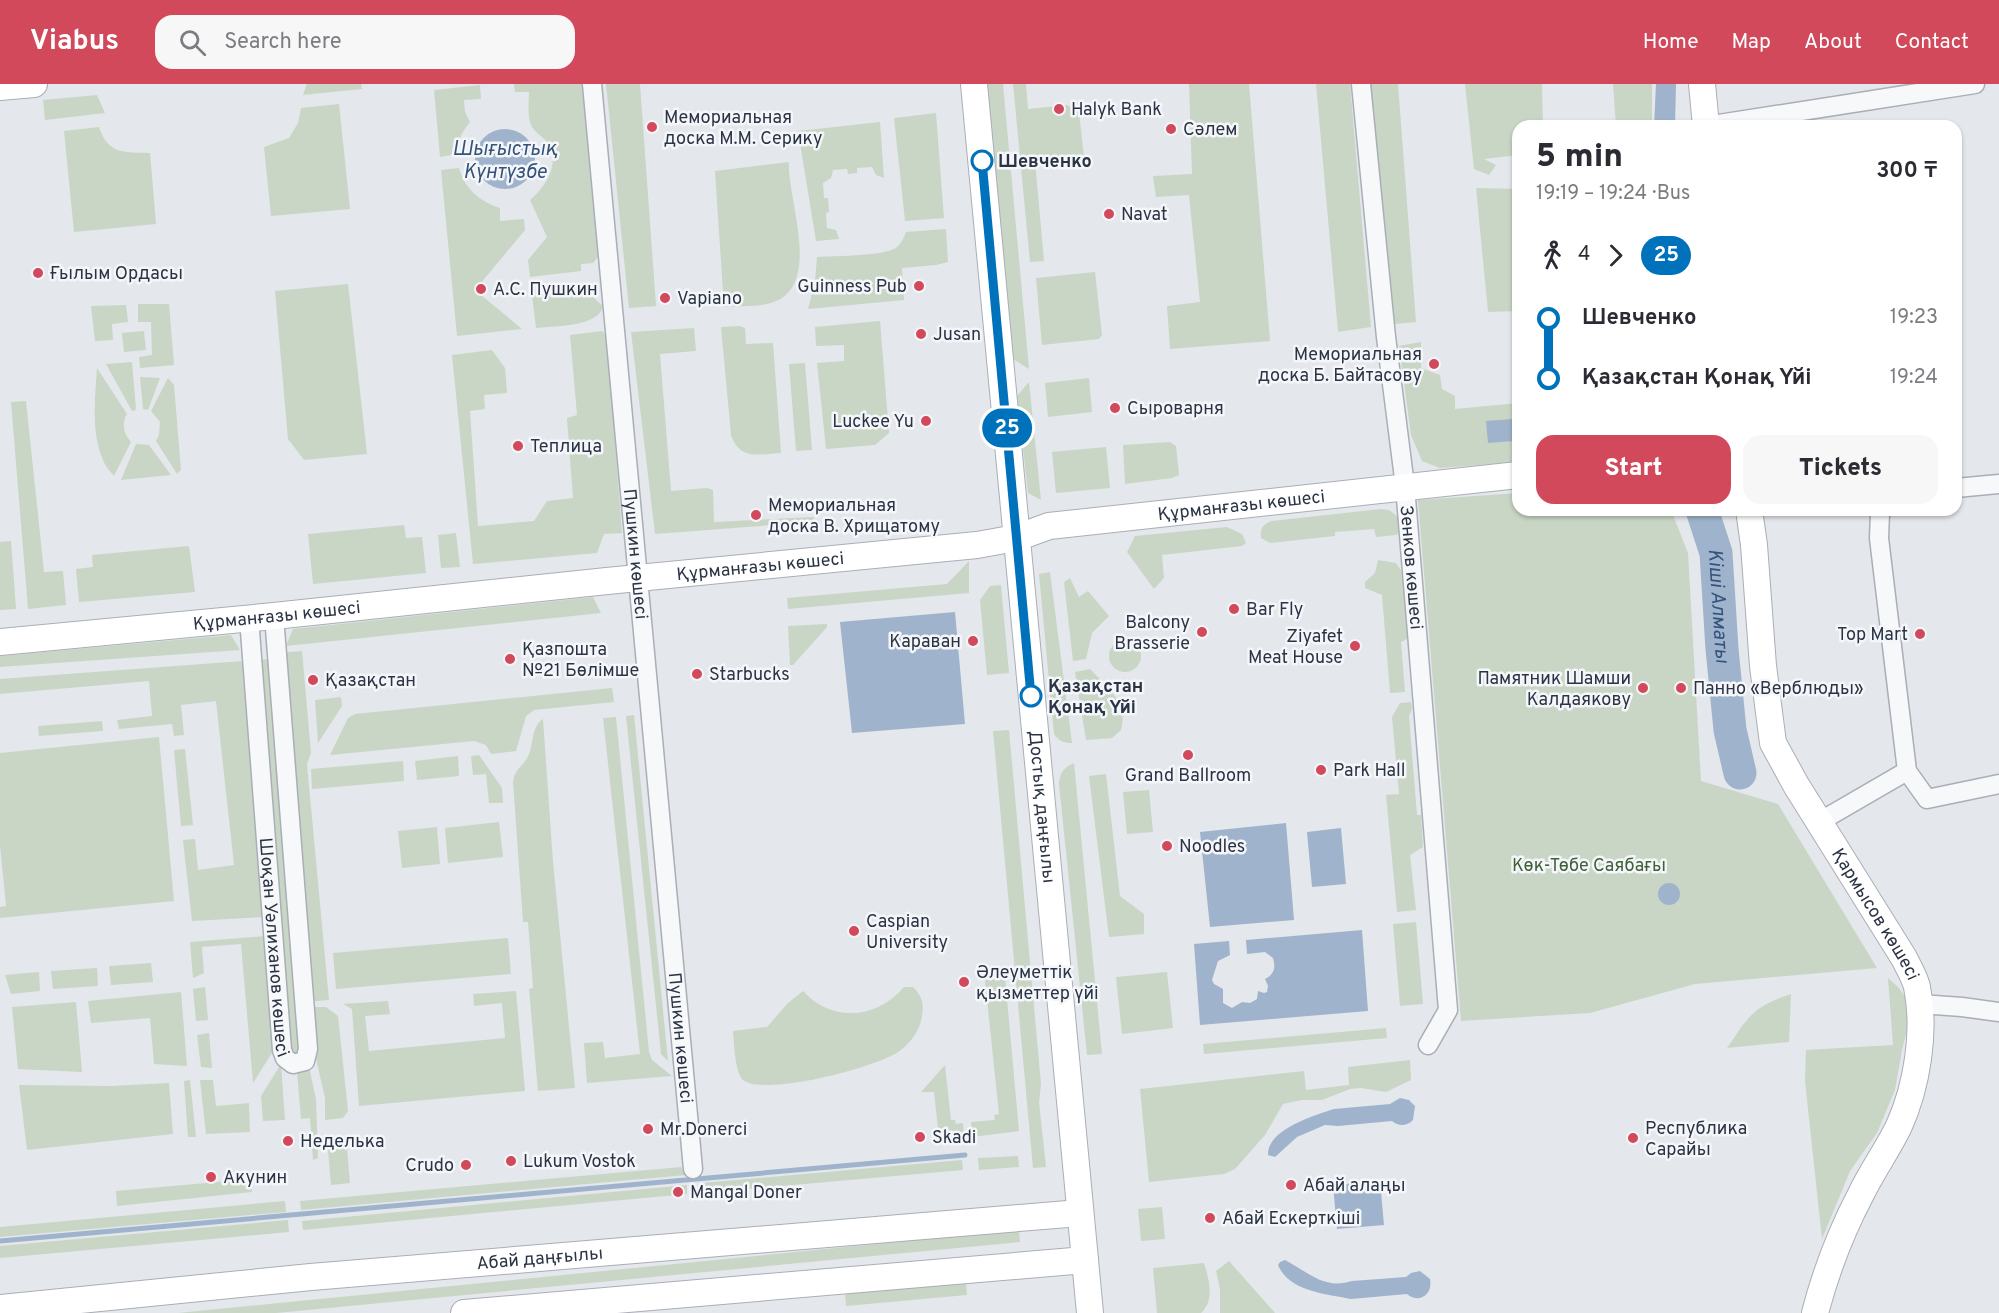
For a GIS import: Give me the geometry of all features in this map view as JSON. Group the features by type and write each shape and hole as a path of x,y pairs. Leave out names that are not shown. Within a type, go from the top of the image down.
{"main road":[{"path":"0,87 34,84"},
{"name":"Достық даңғылы","path":"974,84 1090,1313"},
{"path":"1702,84 1705,120"},
{"name":"Құрманғазы көшесі","path":"0,642 966,546 1016,538 1050,526 1512,475"},
{"name":"Қармысов көшесі","path":"1750,516 1763,666 1773,743 1819,822 1904,958 1917,985 1920,1004 1919,1054 1899,1125 1861,1193 1840,1238 1815,1313"},
{"name":"Абай даңғылы","path":"0,1308 322,1276 1080,1213"},
{"path":"464,1313 1085,1260"}],"street":[{"name":"Пушкин көшесі","path":"592,84 693,1169"},
{"name":"Зенков көшесі","path":"1362,84 1386,337 1405,486 1448,1010 1428,1045"},
{"path":"1735,120 1874,91 1976,84"},
{"path":"1962,487 1999,484"},
{"path":"1880,516 1880,538 1907,771 1927,799 1999,784"},
{"name":"Шоқан Уәлиханов көшесі","path":"261,617 308,1049 305,1061 293,1064 285,1058 282,1050 261,617"},
{"path":"1819,822 1907,771"},
{"path":"1920,1004 1999,1012"}],"green space":[{"path":"307,84 361,84 362,89 303,95"},
{"path":"514,84 586,84 601,253 593,263 581,264 581,271 530,277 528,260 547,237 530,200 550,174 553,158 547,142 531,125 529,92 515,92"},
{"path":"606,84 640,84 656,306 629,308"},
{"path":"986,84 1003,84 1029,369 1013,359"},
{"path":"1013,84 1026,84 1028,109 1067,105 1079,112 1084,157 1035,161 1044,261 1030,262"},
{"path":"1189,84 1249,84 1270,341 1170,349 1167,306 1200,302 1189,195 1156,197 1153,176 1192,174"},
{"path":"1316,84 1350,84 1371,327 1338,332"},
{"path":"1371,84 1398,84 1416,322 1394,324"},
{"path":"1465,84 1542,84 1543,120 1512,120 1512,156 1484,159 1496,165 1489,175 1474,169"},
{"path":"1613,84 1652,84 1652,120 1616,120"},
{"path":"480,85 481,99 464,100 465,112 470,122 460,137 456,154 440,157 434,90"},
{"path":"97,95 105,113 45,120 43,100"},
{"path":"339,104 350,209 271,216 264,147 289,138 298,123 301,108"},
{"path":"936,113 944,218 905,221 894,118"},
{"path":"880,122 884,178 876,175 872,167 857,168 857,173 848,174 847,169 833,170 831,178 823,183 824,198 828,198 827,228 836,230 839,239 816,241 798,131"},
{"path":"99,127 107,143 112,147 125,152 150,153 156,224 74,232 64,131"},
{"path":"789,162 799,241 796,280 787,294 771,303 724,307 715,171"},
{"path":"459,168 465,182 474,193 500,208 500,221 524,219 525,230 475,290 522,329 457,336 441,170"},
{"path":"1476,188 1512,189 1512,311 1488,312"},
{"path":"946,229 948,262 902,268 904,300 808,309 815,282 817,257 881,253 896,248 906,232"},
{"path":"1095,272 1102,335 1099,339 1042,345 1036,278"},
{"path":"348,284 367,454 304,460 288,439 275,291"},
{"path":"586,291 603,306 600,313 585,322 536,328 532,296"},
{"path":"138,304 169,304 174,365 140,368 139,357 152,355 151,322 138,322"},
{"path":"126,305 128,322 112,324 113,340 95,341 91,306"},
{"path":"880,321 889,433 875,445 826,449 817,363 844,361 844,345 816,346 815,327"},
{"path":"721,327 745,328 746,344 773,343 781,453 758,455 745,452 735,443 731,435"},
{"path":"694,328 696,351 660,354 671,491 707,488 713,490 714,522 814,517 813,522 655,534 631,332"},
{"path":"144,331 146,350 124,352 122,333"},
{"path":"602,331 607,337 622,533 604,534 597,553 473,564 452,355 492,350 505,368 507,393 484,395 485,409 470,411 478,526 534,521 547,501 573,498 567,418 577,415 570,335"},
{"path":"1421,342 1421,368 1440,375 1442,389 1455,396 1455,409 1512,404 1512,462 1440,468 1422,461 1411,435 1399,346"},
{"path":"132,362 136,410 132,411 106,364"},
{"path":"805,363 812,450 796,451 789,364"},
{"path":"97,368 127,414 124,429 131,442 114,476 104,462 97,438 95,391"},
{"path":"140,377 160,378 148,410 143,409"},
{"path":"168,378 174,385 181,470 177,474 156,441 160,422 151,411"},
{"path":"1089,378 1092,412 1048,417 1045,383"},
{"path":"1029,382 1041,500 1028,493 1017,396"},
{"path":"26,401 44,572 63,571 66,605 28,609 11,402"},
{"path":"1170,442 1176,446 1179,475 1172,478 1125,484 1123,445"},
{"path":"136,444 149,445 171,475 121,480"},
{"path":"1106,447 1110,488 1056,493 1052,452"},
{"name":"Көк-Төбе Саябағы","path":"1512,493 1512,516 1673,516 1688,553 1701,781 1778,804 1877,968 1695,984 1590,1013 1461,1021 1418,500"},
{"path":"1389,510 1401,519 1401,531 1396,535 1376,537 1374,529 1335,532 1335,536 1270,543 1261,538 1263,527 1272,521"},
{"path":"404,525 406,538 422,537 426,573 313,584 308,534"},
{"path":"1227,527 1242,534 1246,543 1242,546 1162,555 1164,578 1154,589 1127,552 1135,536"},
{"path":"456,533 460,567 441,568 438,535"},
{"path":"11,541 16,609 0,610 0,542"},
{"path":"189,546 195,592 79,602 76,569 93,567 92,555"},
{"path":"1378,560 1396,563 1404,575 1409,638 1401,642 1405,692 1390,693 1382,595 1365,588 1365,582 1375,573"},
{"path":"969,561 969,593 788,609 787,598 947,584"},
{"path":"1050,572 1072,743 1062,741 1054,734 1039,574"},
{"path":"1070,578 1079,597 1088,591 1109,616 1092,633 1086,659 1073,661 1064,582"},
{"path":"1001,585 1009,673 987,675 980,600 990,586"},
{"path":"593,597 601,613 286,646 293,629"},
{"path":"827,624 827,627 793,665 790,665 788,626"},
{"path":"231,635 240,650 0,667 0,656"},
{"path":"1125,640 1136,645 1141,656 1136,667 1125,672 1114,667 1109,656 1114,645"},
{"path":"302,651 311,753 307,764 329,1000 305,1002 276,653"},
{"path":"270,659 302,1052 295,1059 288,1053 259,660"},
{"path":"243,661 264,917 192,921 183,840 195,839 198,870 234,865 216,701 181,705 184,735 174,736 172,724 119,729 117,720 152,716 149,681 0,694 0,679"},
{"path":"1090,669 1115,696 1122,712 1121,730 1112,738 1086,740 1075,672"},
{"path":"612,688 614,702 534,710 526,716 516,751 491,754 486,745 474,741 330,755 348,718 355,714"},
{"path":"341,697 342,706 318,743 315,700"},
{"path":"1411,702 1412,709 1409,716 1417,815 1421,815 1423,847 1410,855 1416,910 1397,912 1386,795 1399,794 1392,717 1400,703"},
{"path":"634,715 668,1061 661,1054 626,716"},
{"path":"616,717 649,1052 652,1060 672,1076 587,1083 584,1043 603,1042 605,1058 640,1054 603,718"},
{"path":"543,719 553,862 575,1088 538,1091 529,989 533,988 528,922 523,922 513,782 516,773 529,754 536,726"},
{"path":"102,721 103,731 39,736 38,726"},
{"path":"1009,730 1041,1084 1039,1102 1046,1167 1033,1168 993,731"},
{"path":"159,737 174,901 0,918 0,907 6,906 0,845 0,753"},
{"path":"185,749 193,825 181,826 174,750"},
{"path":"479,755 502,788 503,803 489,803 486,774 473,775 471,756"},
{"path":"458,756 459,776 417,780 415,761"},
{"path":"403,761 404,781 312,789 311,769"},
{"path":"1074,763 1102,1054 1087,1055 1059,784 1063,771"},
{"path":"1106,774 1120,896 1144,914 1144,934 1109,937 1089,776"},
{"path":"1149,790 1153,832 1127,834 1123,792"},
{"path":"499,822 503,857 448,863 445,828"},
{"path":"437,827 440,864 402,868 398,831"},
{"path":"1416,922 1423,1004 1400,1006 1393,924"},
{"path":"265,936 275,1048 253,1083 241,944 202,947 204,973 193,978 190,942"},
{"path":"508,938 511,974 336,989 333,953"},
{"path":"151,963 153,982 111,985 109,966"},
{"path":"97,968 98,986 53,989 51,971"},
{"path":"39,972 40,991 11,994 5,975"},
{"path":"1167,972 1173,1028 1122,1034 1116,977"},
{"path":"1005,977 1019,1131 972,1137 971,1122 995,1120 994,1115 999,1114 985,980"},
{"path":"1888,978 1913,1007 1895,1090 1877,1133 1850,1171 1822,1239 1805,1081 1806,1050 1893,1045"},
{"path":"205,987 208,1020 196,1021 193,989"},
{"path":"904,987 913,987 922,1000 921,1021 909,1043 889,1057 822,1078 774,1085 755,1084 743,1080 740,1076 735,1057 733,1031 767,1027 788,1003 803,991 827,1008 854,1013 881,1006"},
{"path":"516,991 525,1091 359,1106 352,1009 343,1004 388,1001 390,1014 365,1016 369,1051 505,1038 502,1003 474,1006 473,994"},
{"path":"181,992 187,1066 154,1064 150,1018 91,1023 88,1001"},
{"path":"1791,994 1789,1042 1727,1048 1759,1008"},
{"path":"76,1002 82,1072 18,1069 12,1007"},
{"path":"311,1007 326,1007 338,1016 348,1111 343,1118 325,1120 325,1098 314,1050"},
{"path":"1386,1028 1387,1038 1204,1054 1203,1044"},
{"path":"209,1033 212,1068 201,1067 197,1035"},
{"path":"1410,1060 1411,1080 1386,1092 1361,1088 1350,1089 1322,1100 1301,1100 1283,1104 1265,1135 1235,1169 1224,1174 1149,1182 1140,1089 1304,1071 1306,1090 1349,1085 1348,1067"},
{"path":"281,1064 285,1120 263,1121 261,1096"},
{"path":"945,1065 951,1120 955,1120 956,1124 963,1123 964,1136 939,1137 934,1092 921,1092"},
{"path":"309,1067 316,1099 318,1158 313,1160 310,1118 301,1119 297,1071"},
{"path":"190,1080 196,1137 188,1137 184,1081"},
{"path":"200,1080 213,1080 216,1106 249,1103 250,1132 206,1134"},
{"path":"169,1083 173,1134 27,1150 19,1085 112,1086"},
{"path":"346,1137 350,1183 331,1185 327,1138"},
{"path":"1018,1156 1019,1167 979,1170 978,1158"},
{"path":"962,1160 963,1170 703,1193 702,1183"},
{"path":"681,1167 686,1175 301,1210 300,1201"},
{"path":"251,1179 252,1192 117,1206 116,1191"},
{"path":"687,1185 687,1194 303,1230 302,1221"},
{"path":"285,1201 286,1212 0,1237 0,1227"},
{"path":"1162,1207 1165,1239 1141,1241 1138,1209"},
{"path":"288,1220 289,1232 0,1258 0,1246"},
{"path":"1019,1230 1020,1242 276,1313 178,1313"},
{"path":"1229,1261 1275,1313 1220,1313 1220,1289 1216,1271"},
{"path":"1204,1263 1209,1282 1209,1296 1201,1313 1157,1313 1153,1268"},
{"path":"966,1281 967,1295 846,1306 845,1292"}],"water":[{"path":"1656,84 1676,84 1675,120 1654,120"},
{"name":"Шығыстық Күнтүзбе","path":"505,129 522,134 530,142 535,159 530,176 522,184 505,189 488,184 480,176 475,159 480,142 488,134"},
{"path":"1512,419 1512,441 1488,443 1486,421"},
{"path":"955,612 965,724 852,733 840,622"},
{"path":"1286,823 1294,920 1210,927 1200,832"},
{"path":"1341,828 1346,884 1312,887 1307,832"},
{"path":"1665,883 1673,883 1680,890 1680,898 1673,905 1665,905 1658,898 1658,890"},
{"path":"1362,930 1368,1011 1200,1025 1194,944 1229,941 1230,955 1218,961 1212,980 1214,984 1223,989 1223,1003 1232,1008 1242,1002 1250,1003 1257,999 1258,991 1267,992 1268,986 1265,979 1274,968 1273,958 1265,952 1247,954 1246,940"},
{"path":"1400,1098 1409,1100 1415,1106 1413,1120 1408,1124 1400,1125 1392,1121 1325,1125 1297,1137 1275,1157 1268,1155 1275,1138 1305,1119 1334,1109 1390,1104"},
{"path":"1380,1181 1384,1225 1337,1229 1333,1185"},
{"path":"1285,1260 1317,1278 1333,1283 1406,1277 1420,1271 1430,1279 1430,1285 1427,1293 1420,1298 1407,1294 1351,1299 1310,1290 1291,1281 1278,1265"}],"waterway":[{"name":"Кіші Алматы","path":"1704,516 1716,553 1730,730 1740,773"},
{"path":"0,1241 965,1155"}],"bus line":[{"name":"25","path":"982,161 1031,696"}],"place":[{"name":"Halyk Bank","path":"1059,109"},
{"name":"Мемориальная доска М.М. Серику","path":"652,127"},
{"name":"Сәлем","path":"1171,129"},
{"name":"Шевченко","path":"982,161"},
{"name":"Navat","path":"1109,214"},
{"name":"Ғылым Ордасы","path":"38,273"},
{"name":"Guinness Pub","path":"919,286"},
{"name":"А.С. Пушкин","path":"481,289"},
{"name":"Vapiano","path":"665,298"},
{"name":"Jusan","path":"921,334"},
{"name":"Мемориальная доска Б. Байтасову","path":"1434,364"},
{"name":"Сыроварня","path":"1115,408"},
{"name":"Luckee Yu","path":"926,421"},
{"name":"Теплица","path":"518,446"},
{"name":"Мемориальная доска В. Хрищатому","path":"756,515"},
{"name":"Bar Fly","path":"1234,609"},
{"name":"Balcony Brasserie","path":"1202,632"},
{"name":"Top Mart","path":"1920,634"},
{"name":"Караван","path":"973,641"},
{"name":"Ziyafet Meat House","path":"1355,646"},
{"name":"Қазпошта №21 Бөлімше","path":"510,659"},
{"name":"Starbucks","path":"697,674"},
{"name":"Қазақстан","path":"313,680"},
{"name":"Памятник Шамши Калдаякову","path":"1643,688"},
{"name":"Панно «Верблюды»","path":"1681,688"},
{"name":"Қазақстан Қонақ Үйі","path":"1031,696"},
{"name":"Grand Ballroom","path":"1188,755"},
{"name":"Park Hall","path":"1321,770"},
{"name":"Noodles","path":"1167,846"},
{"name":"Caspian University","path":"854,931"},
{"name":"Әлеуметтік қызметтер үйі","path":"964,982"},
{"name":"Mr.Donerci","path":"648,1129"},
{"name":"Skadi","path":"920,1137"},
{"name":"Республика Сарайы","path":"1633,1138"},
{"name":"Неделька","path":"288,1141"},
{"name":"Lukum Vostok","path":"511,1161"},
{"name":"Crudo","path":"466,1165"},
{"name":"Акунин","path":"211,1177"},
{"name":"Абай алаңы","path":"1291,1185"},
{"name":"Mangal Doner","path":"678,1192"},
{"name":"Абай Ескерткіші","path":"1210,1218"}]}
